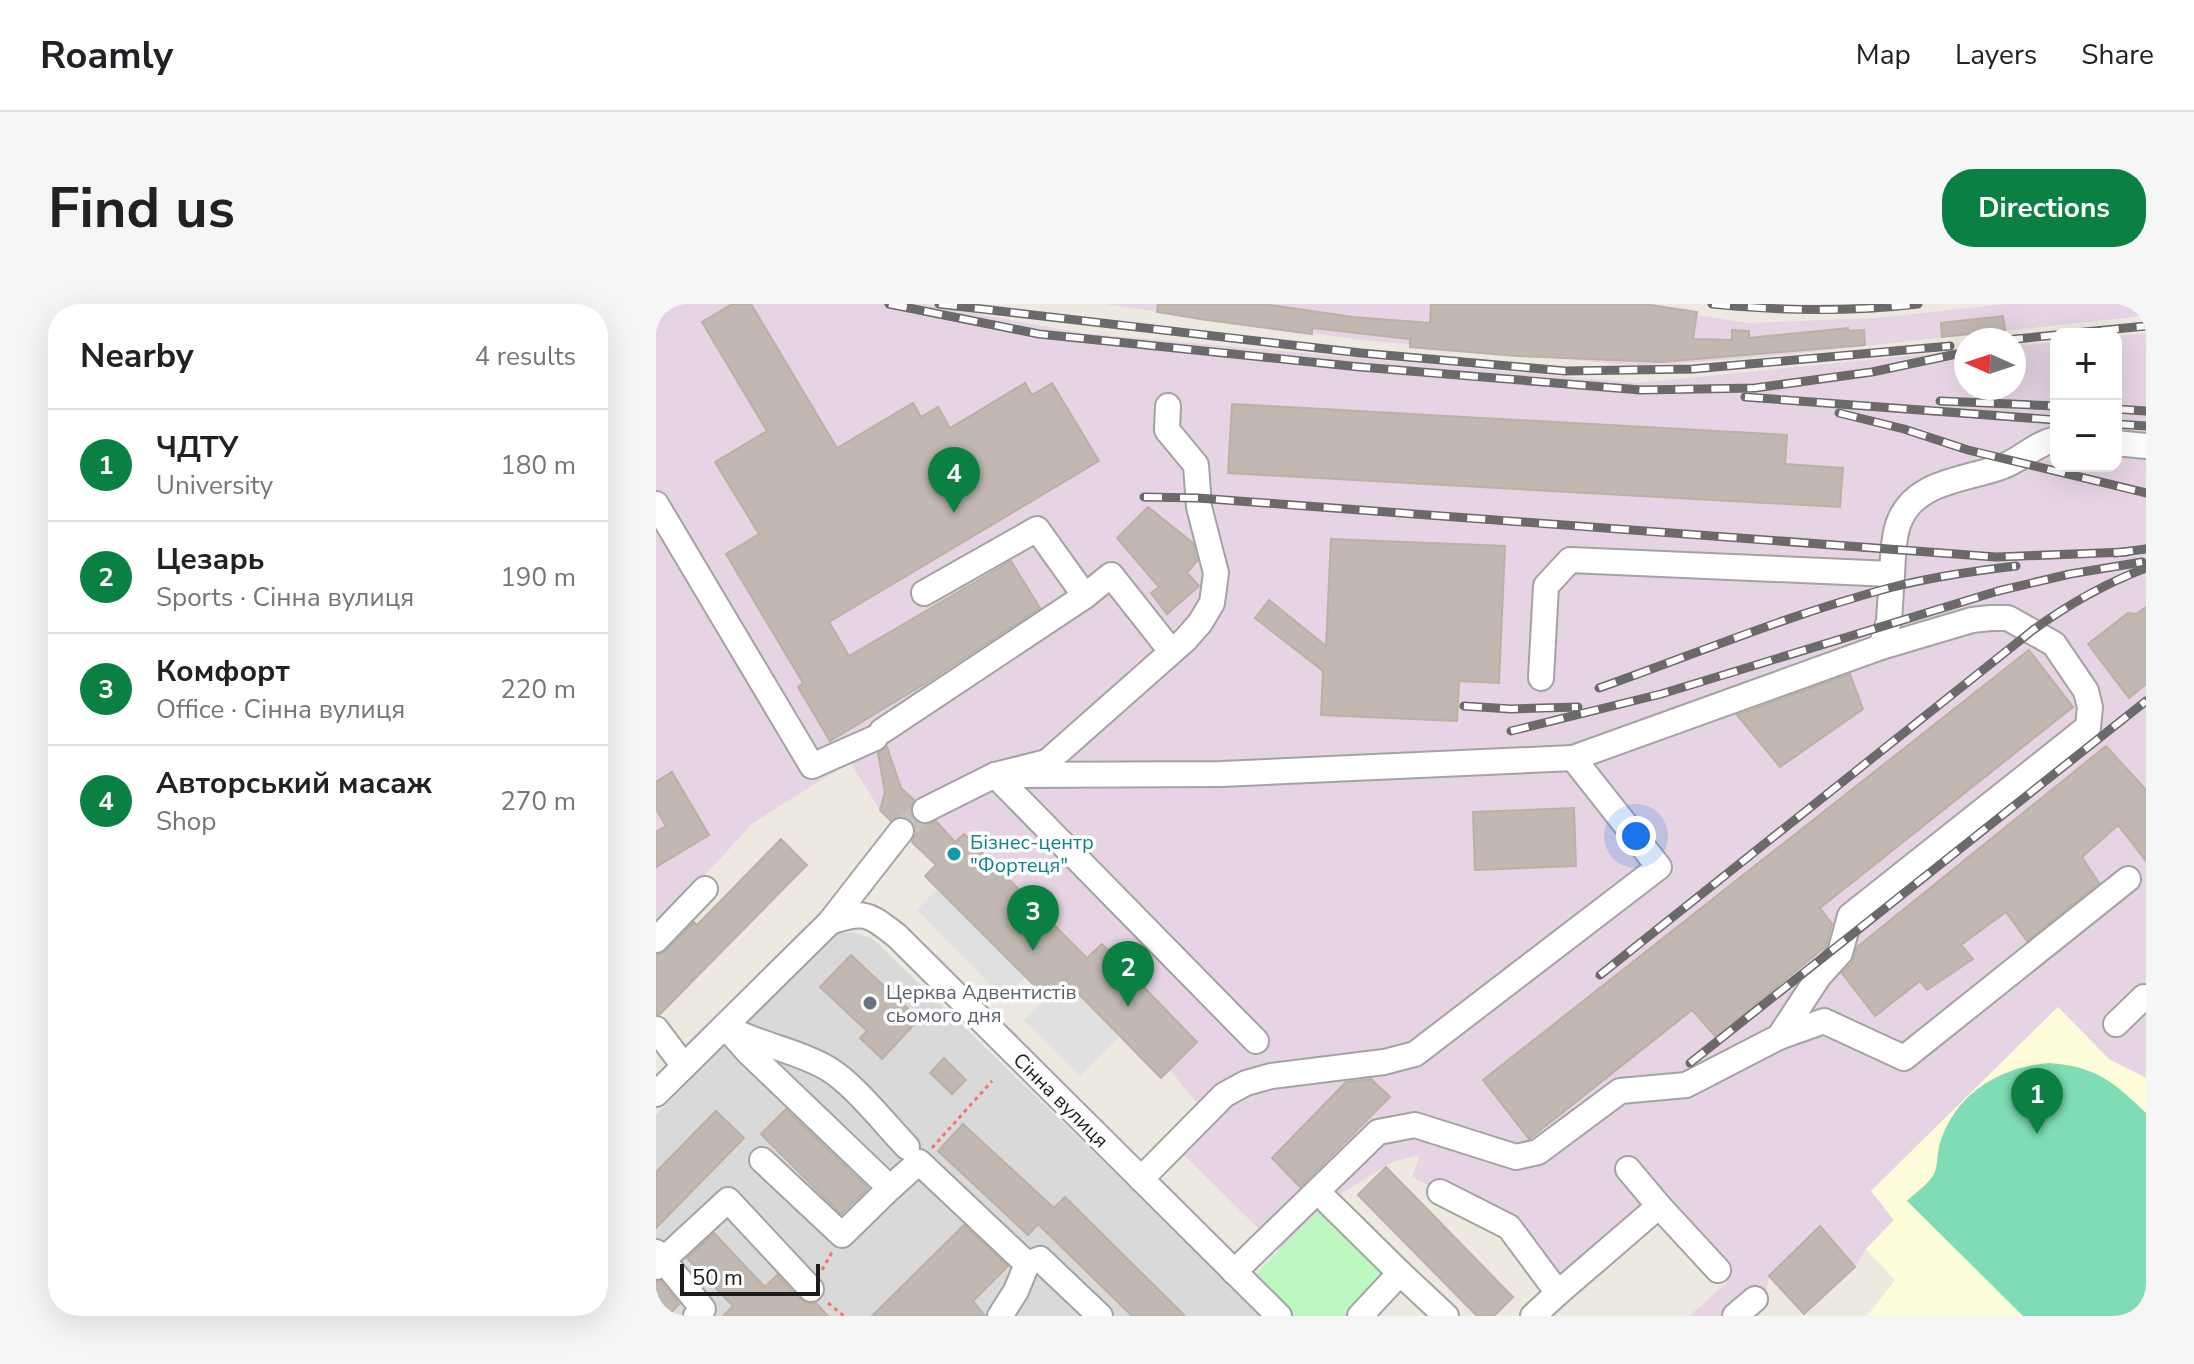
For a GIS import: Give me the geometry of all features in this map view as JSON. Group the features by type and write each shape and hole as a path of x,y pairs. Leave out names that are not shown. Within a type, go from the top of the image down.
{"street":[{"path":"925,810 995,775 1047,762 1200,623 1212,603 1216,573 1199,507 1196,465 1167,430 1168,406"},
{"path":"1881,647 1889,621 1898,525 1911,501 1946,481 2004,466 2039,443 2050,440"},
{"path":"2122,444 2146,446"},
{"path":"656,504 812,766 878,734 1085,596 1111,575 1171,651"},
{"path":"924,593 1037,529 1085,596"},
{"path":"1541,678 1546,586 1570,560 1892,574"},
{"path":"995,775 1221,774 1573,758 1881,647 1972,620 2008,618 2054,644 2086,691 2090,707 2088,727 1850,916 1840,953 1819,976 1779,1037"},
{"path":"1141,1179 1224,1095 1246,1083 1271,1076 1384,1062 1415,1054 1659,867 1573,758"},
{"path":"995,775 1256,1041"},
{"path":"656,1094 830,922 901,831"},
{"path":"1234,1272 1378,1132 1415,1125 1516,1157 1538,1152 1620,1091 1686,1085 1779,1037 1824,1021 1904,1058 2128,879"},
{"path":"656,940 705,889"},
{"name":"Сінна вулиця","path":"830,922 858,913 865,914 897,936 1279,1316"},
{"path":"2116,1024 2145,997"},
{"path":"725,1026 751,1039 807,1058 835,1073 913,1155 1027,1264"},
{"path":"725,1026 748,1052 890,1188"},
{"path":"656,1029 684,1066"},
{"path":"762,1160 842,1235 890,1188 913,1155"},
{"path":"1628,1169 1718,1270"},
{"path":"1440,1192 1509,1227 1550,1307 1659,1206"},
{"path":"696,1316 703,1309 658,1260 728,1200 811,1289"},
{"path":"1328,1202 1446,1316"},
{"path":"1000,1316 1016,1291 1027,1264 1040,1259 1100,1316"},
{"path":"1360,1316 1400,1273"},
{"path":"1735,1316 1755,1299"}],"path":[{"path":"913,1155 992,1081"},
{"path":"811,1289 842,1235"}],"shaded area":[{"path":"656,304 923,304 1082,333 1637,383 1954,351 1954,400 2026,400 2026,345 2050,343 2050,472 2122,472 2122,335 2146,333 2146,1078 2110,1061 2058,1007 1871,1191 1894,1220 1866,1249 1855,1267 1820,1226 1769,1276 1760,1316 1689,1316 1728,1282 1659,1207 1558,1293 1509,1227 1412,1177 1420,1155 1392,1162 1328,1202 1281,1251 1174,1145 1205,1112 1169,1069 1197,1041 1102,944 1087,958 964,834 936,865 880,810 850,762 753,823 656,928"},
{"path":"1105,304 1632,304 1746,323 1875,318 2007,304 2146,304 2146,318 2026,329 1954,328 1954,336 1763,357 1639,366 1361,340"},
{"path":"937,889 1025,977 1004,998 917,910"},
{"path":"853,932 873,939 1263,1316 656,1316 656,1115 830,939 837,934"},
{"path":"1065,980 1121,1035 1080,1076 1024,1021"},
{"path":"2058,1007 2110,1060 2146,1078 2146,1316 1867,1316 1895,1280 1866,1249 1894,1220 1871,1191"}],"green space":[{"path":"2049,1063 2079,1068 2103,1078 2146,1113 2146,1316 2023,1316 1907,1201 1934,1174 1947,1126 1968,1097 1996,1077 2013,1070"},
{"path":"1328,1202 1400,1273 1360,1316 1294,1316 1253,1277"}],"building":[{"path":"732,304 751,304 837,448 913,403 921,417 938,407 950,428 1025,383 1032,395 1052,383 1099,461 829,622 849,656 1011,561 1040,608 830,741 798,687 803,683 726,554 759,534 715,462 767,431 702,322"},
{"path":"1158,304 1263,304 1353,317 1430,323 1431,304 1644,304 1697,312 1693,339 1732,340 1732,330 1749,331 1749,338 1848,328 1848,331 1864,330 1865,345 1661,362 1517,356 1410,347 1410,339 1312,328 1312,334 1200,319 1157,312"},
{"path":"2003,316 2005,328 1954,328 1954,336 1942,337 1941,323"},
{"path":"1232,404 1787,435 1785,464 1843,468 1840,507 1228,473"},
{"path":"1148,507 1193,543 1197,561 1187,573 1199,586 1167,614 1151,593 1159,587 1117,538"},
{"path":"1331,539 1505,546 1499,683 1459,681 1457,721 1321,715 1323,671 1255,618 1269,600 1326,646"},
{"path":"2146,607 2146,684 2129,698 2088,644 2128,613 2136,614"},
{"path":"2029,650 2073,707 1820,908 1832,924 1826,946 1716,1037 1692,1010 1529,1139 1483,1080"},
{"path":"1850,674 1863,709 1780,767 1737,715"},
{"path":"2106,746 2146,790 2146,861 2118,825 2082,857 2099,883 2027,941 2006,912 1961,945 1973,959 1927,990 1920,981 1875,1016 1842,973 1852,963 1857,947"},
{"name":"Бізнес-центр \"Фортеця\"","path":"887,747 901,788 914,800 910,810 916,822 925,825 936,821 955,842 964,834 1087,958 1102,944 1197,1042 1161,1078 1065,980 1047,998 925,876 936,865 912,842 916,834 915,825 904,816 891,821 880,810 885,792 878,753"},
{"path":"672,772 709,835 656,867 656,832 666,826 656,809 656,782"},
{"path":"1574,808 1576,866 1475,870 1473,812"},
{"path":"781,839 807,865 659,1015 656,1014 656,955 667,950 694,922 697,925"},
{"name":"Церква Адвентистів сьомого дня","path":"851,955 919,1019 882,1059 860,1038 867,1031 820,987"},
{"path":"944,1058 966,1080 952,1094 930,1073"},
{"path":"1371,1079 1390,1097 1300,1187 1272,1158 1346,1082"},
{"path":"786,1109 868,1188 841,1214 761,1134"},
{"path":"716,1111 744,1138 656,1228 656,1172"},
{"path":"963,1124 1054,1208 1065,1197 1185,1316 1132,1316 1038,1224 1028,1235 938,1151"},
{"path":"1386,1167 1513,1297 1494,1316 1477,1316 1358,1195"},
{"path":"964,1225 1008,1266 973,1301 985,1316 872,1316"},
{"path":"1820,1226 1855,1267 1804,1314 1769,1276"},
{"path":"714,1233 765,1287 777,1275 800,1299 816,1303 828,1316 723,1316 733,1306 687,1258"},
{"path":"661,1281 679,1304 668,1316 656,1316 656,1282"}],"tunnel":[{"path":"901,831 925,810"}],"railway":[{"path":"889,304 1039,334 1360,367 1641,390 1755,388 1872,372 1954,355"},
{"path":"939,304 1361,353 1565,371 1693,369 1950,346"},
{"path":"1712,304 1815,310 1918,304"},
{"path":"2122,328 2146,326"},
{"path":"2026,338 2050,336"},
{"path":"1745,397 2050,420"},
{"path":"1940,401 2050,406"},
{"path":"2122,409 2146,411"},
{"path":"1839,413 1904,429 1968,450 2146,493"},
{"path":"2122,424 2146,426"},
{"path":"1144,497 1198,498 1996,557 2127,552"},
{"path":"2115,553 2146,549"},
{"path":"1511,731 1661,694 1998,591 2070,574 2142,562"},
{"path":"1599,688 1852,598 1921,581 2016,566"},
{"path":"1600,975 2033,630 2087,595 2146,568"},
{"path":"1690,1063 2146,701"},
{"path":"1464,706 1511,709 1578,707"}],"place":[{"name":"Авторський масаж","path":"954,513"},
{"name":"Бізнес-центр \"Фортеця\"","path":"954,854"},
{"name":"Комфорт","path":"1033,951"},
{"name":"Церква Адвентистів сьомого дня","path":"870,1003"},
{"name":"Цезарь","path":"1128,1007"},
{"name":"ЧДТУ","path":"2037,1134"}]}
